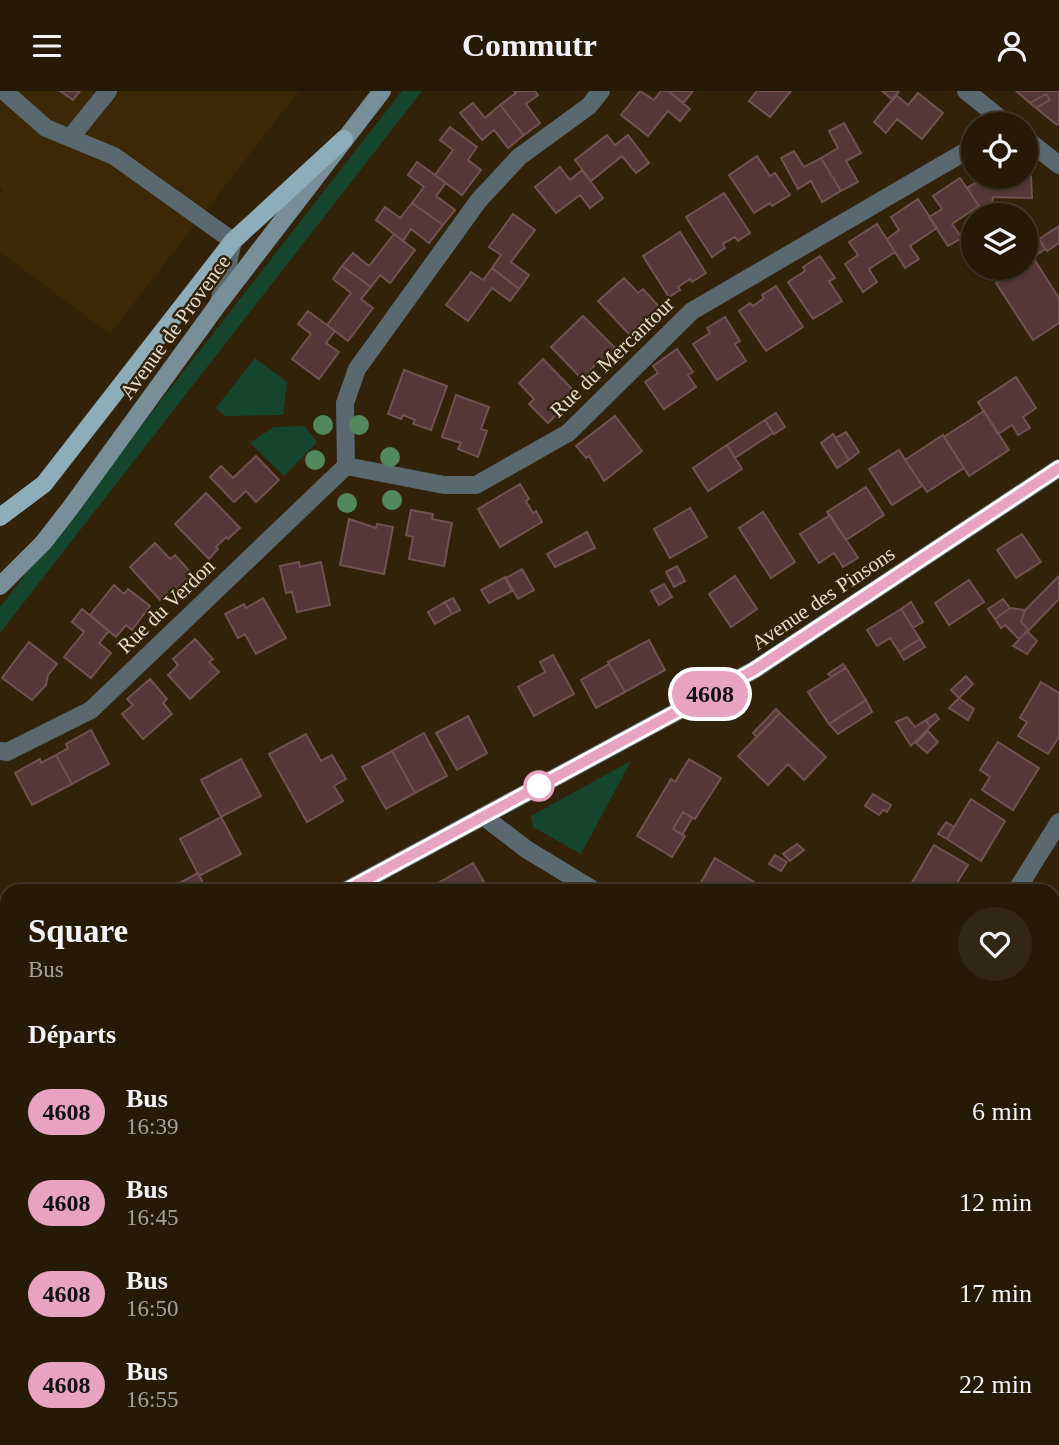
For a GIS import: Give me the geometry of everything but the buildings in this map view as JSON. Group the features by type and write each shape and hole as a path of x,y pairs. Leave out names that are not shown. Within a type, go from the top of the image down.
{"main road":[{"path":"0,517 44,484 233,241 344,139"}],"street":[{"path":"4,91 46,128 114,156 233,241 219,303"},
{"path":"70,138 108,91"},
{"name":"Avenue de Provence","path":"2,586 43,544 219,303 382,91"},
{"path":"346,466 345,403 358,369 479,200 519,157 589,106 601,91"},
{"path":"966,91 992,112"},
{"path":"1038,148 1059,165"},
{"name":"Rue du Mercantour","path":"346,466 444,485 476,485 568,433 692,311 961,154"},
{"name":"Rue du Verdon","path":"0,751 7,752 90,710 346,466"},
{"name":"Avenue des Pinsons","path":"358,884 754,670 1059,468"},
{"path":"483,816 572,884"},
{"path":"1020,884 1059,821"}],"shaded area":[{"path":"0,91 299,91 110,334 0,252 0,193 3,190 0,187"}],"green space":[{"path":"402,91 422,91 0,633 0,607"},
{"path":"255,358 287,382 283,415 225,416 216,408"},
{"path":"304,426 317,442 284,476 250,443 274,427"},
{"path":"631,761 581,854 533,827 531,816"}],"bus line":[{"name":"4608","path":"358,884 754,670 1059,468"}]}
